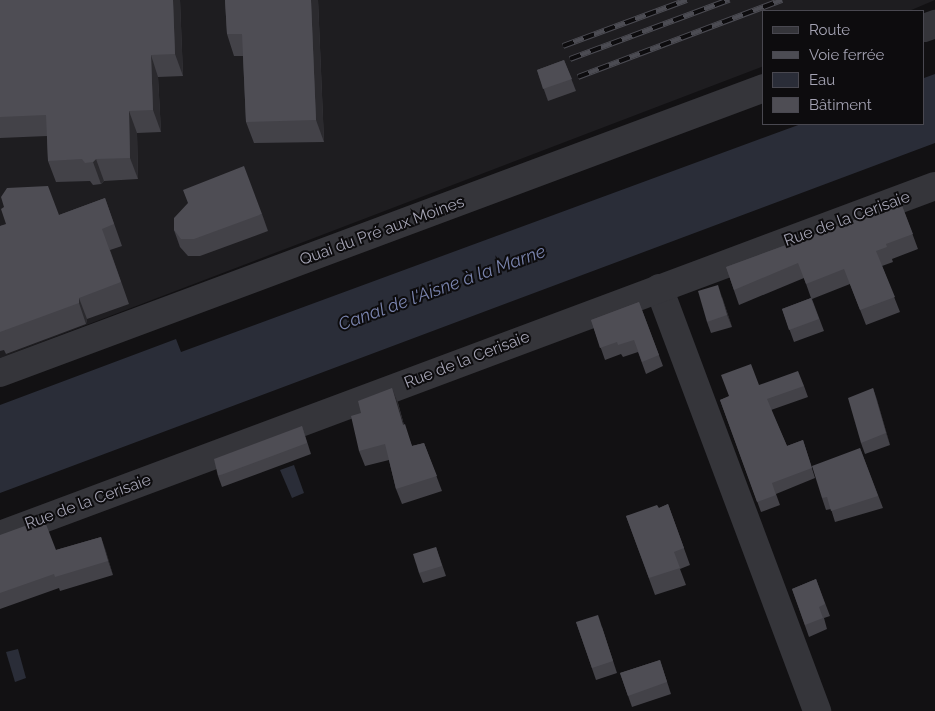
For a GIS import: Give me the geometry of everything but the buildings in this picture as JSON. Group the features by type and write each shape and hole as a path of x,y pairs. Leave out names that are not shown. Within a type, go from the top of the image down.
{"street":[{"name":"Quai du Pré aux Moines","path":"0,373 762,89"},
{"name":"Rue de la Cerisaie","path":"0,535 935,186"},
{"path":"660,288 817,711"}],"shaded area":[{"path":"0,0 935,0 911,10 762,10 762,67 0,358"}],"water":[{"name":"Canal de l'Aisne à la Marne","path":"935,74 935,143 0,493 0,405 176,339 181,352 798,125 925,125 925,78"},
{"path":"294,465 304,493 292,498 280,470"},
{"path":"18,649 26,678 15,682 6,652"}],"railway":[{"path":"563,46 687,0"},
{"path":"570,59 729,0"},
{"path":"578,77 782,0"}]}
